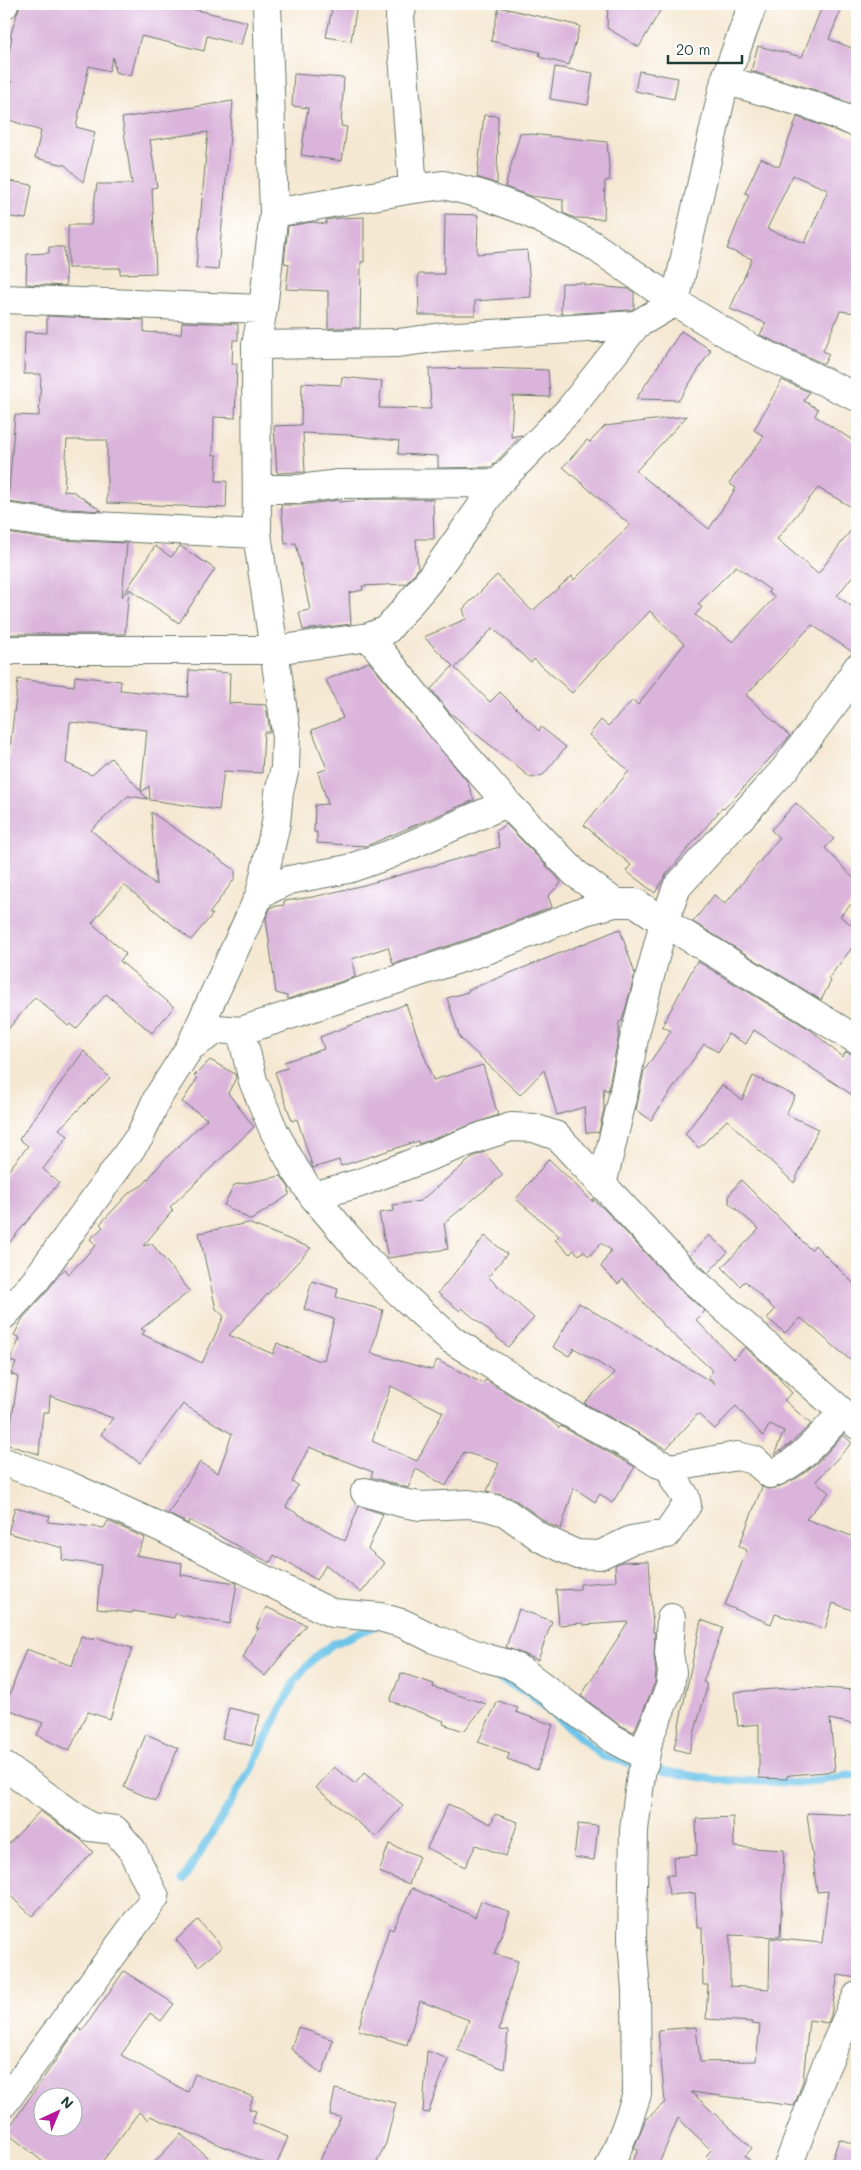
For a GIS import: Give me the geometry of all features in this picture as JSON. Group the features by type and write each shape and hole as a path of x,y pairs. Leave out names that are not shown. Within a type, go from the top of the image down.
{"street":[{"path":"4,1315 33,1284 140,1136 158,1097 190,1047 260,894 276,823 279,792 285,768 286,732 257,534 256,345 263,309 274,214 267,4"},
{"path":"403,4 400,16 413,189"},
{"path":"4,653 13,650 275,650 369,637 387,630 427,583 498,483 570,409 636,325 675,302 725,80 753,4"},
{"path":"725,80 811,105 857,123"},
{"path":"274,214 413,189 444,186 480,194 523,210 591,244 675,302 749,346 857,397"},
{"path":"4,299 263,309"},
{"path":"256,345 398,344 442,337 636,325"},
{"path":"258,488 299,489 339,484 498,483"},
{"path":"4,517 54,524 257,534"},
{"path":"369,637 450,738 508,803 576,873 615,903"},
{"path":"602,1185 622,1101 635,1034 664,922 677,887 784,770 838,698 857,668"},
{"path":"260,894 289,880 348,869 388,855 508,803"},
{"path":"190,1047 218,1029 241,1031 489,949 585,912 615,903 636,903 857,1040"},
{"path":"241,1031 254,1082 274,1131 295,1169 313,1196 367,1260 452,1340 562,1409 634,1448 657,1463 671,1468 737,1456 754,1460 770,1474 781,1471 850,1419 687,1275 557,1136 534,1128 511,1127 360,1183 313,1196"},
{"path":"4,1462 65,1484 162,1528 332,1613 380,1617 404,1624 486,1658 509,1664 522,1671 610,1737 643,1765"},
{"path":"365,1492 403,1504 420,1506 469,1504 488,1507 505,1512 541,1538 576,1554 600,1556 631,1540 667,1534 686,1505 686,1496 675,1481 671,1468"},
{"path":"610,2166 626,2128 637,2094 636,1990 632,1939 634,1830 649,1737 670,1687 672,1672 669,1653 671,1618"},
{"path":"4,1766 90,1826 115,1830 132,1850 155,1897 4,2103"},
{"path":"788,2166 825,2068 857,1996"}],"building":[{"path":"20,4 172,4 247,22 241,45 207,36 204,51 141,36 131,76 115,72 113,57 109,71 89,66 76,127 95,132 83,182 65,165 35,158 41,131 4,118 4,106 12,82 4,80 4,75 12,37 10,37"},
{"path":"333,4 357,4 351,41 326,37"},
{"path":"608,4 664,4 639,47 607,28"},
{"path":"823,4 841,10 829,39 857,50 857,106 815,90 751,71 758,46 802,57"},
{"path":"499,7 580,26 569,65 539,57 540,52 491,41"},
{"path":"555,67 593,73 588,105 550,99"},
{"path":"639,71 678,78 674,99 635,91"},
{"path":"294,74 344,78 341,126 347,127 342,161 301,155 308,108 292,106"},
{"path":"233,101 218,270 196,268 208,132 150,140 157,187 152,188 156,273 120,274 120,268 68,268 68,225 91,225 97,184 132,184 122,118"},
{"path":"484,115 498,116 497,184 477,177"},
{"path":"797,117 857,138 857,313 840,311 823,351 829,354 824,364 760,335 766,323 730,309 752,259 727,249 749,195 745,193 761,158 779,167","holes":["793,175 828,190 805,243 767,229"]},
{"path":"520,133 607,142 610,180 605,181 604,219 575,218 563,213 563,200 530,196 505,187"},
{"path":"4,180 32,185 26,219 4,216"},
{"path":"445,214 478,215 477,254 527,250 531,297 475,301 475,315 419,315 418,274 444,274"},
{"path":"364,217 364,262 361,262 360,328 328,328 328,291 286,289 289,264 284,263 288,226 312,222 326,224 326,220"},
{"path":"49,247 64,247 66,286 26,284 27,254 49,253"},
{"path":"562,283 584,283 584,285 629,289 634,292 634,308 631,310 561,314"},
{"path":"47,316 144,320 144,332 181,334 182,322 238,324 238,340 233,340 232,364 237,364 235,418 214,417 213,455 217,455 216,481 227,481 226,508 107,503 107,440 67,440 64,491 74,492 102,511 8,502 15,415 39,416 41,374 24,374 25,332 47,333"},
{"path":"681,331 711,350 679,400 636,399"},
{"path":"429,369 548,370 550,397 513,396 511,437 522,435 491,467 438,468 438,456 398,454 399,441 349,435 303,433 305,472 277,473 274,426 301,425 302,383 341,385 342,377 382,381 379,408 431,409"},
{"path":"782,380 809,392 804,401 818,409 815,416 857,443 857,510 818,488 777,539 818,574 857,522 857,570 837,596 857,610 857,652 854,653 812,625 746,695 790,736 724,809 722,808 665,876 655,893 626,871 631,865 584,825 629,771 589,735 601,720 608,726 633,700 638,705 684,644 650,611 603,658 572,693 534,659 531,663 493,628 455,668 490,702 500,692 539,731 541,727 566,747 543,775 531,778 449,712 431,689 453,666 424,637 466,619 463,609 497,575 532,611 572,576 574,580 630,525 563,467 587,440 590,442 605,426 687,416 636,471 709,529 736,488 729,483 764,436 754,430","holes":["736,566 770,590 768,592 775,597 733,642 695,615 702,607 698,604"]},
{"path":"372,499 433,499 434,539 416,539 418,569 406,584 362,586 363,590 349,593 351,624 303,630 299,612 310,610 296,543 285,544 281,505"},
{"path":"7,533 53,540 127,543 122,597 155,546 171,557 180,546 215,569 179,623 129,589 125,634 13,634 4,636 4,560"},
{"path":"369,662 467,781 474,800 366,846 317,843 317,832 314,832 315,805 328,804 318,772 327,769 312,730 343,718 326,680"},
{"path":"189,670 230,673 229,703 266,705 270,732 264,732 262,773 224,771 219,810 150,800 149,786 141,792 148,799 128,796 91,830 156,885 151,812 235,870 235,878 209,914 213,914 191,940 124,885 92,923 126,954 120,961 174,1007 152,1033 106,994 76,1029 70,1024 68,1026 35,997 4,1034 4,771 7,774 18,679 74,686 75,676 121,681 120,690 188,697","holes":["70,722 147,730 141,791 111,758 92,775 66,763"]},
{"path":"796,803 834,839 825,848 857,882 857,898 840,916 857,929 857,941 828,979 831,981 821,1000 693,922 714,895 725,904 779,838 771,830"},
{"path":"506,824 559,879 561,883 548,896 552,907 484,934 393,964 388,947 352,959 355,977 288,999 287,996 276,993 266,918 271,907 284,905 284,901 313,897 364,885 500,847 496,831"},
{"path":"620,929 635,974 622,1021 619,1022 619,1034 608,1091 603,1088 604,1108 599,1132 586,1133 584,1107 557,1115 544,1070 520,1095 460,1038 447,998 468,992 468,990"},
{"path":"697,961 811,1030 842,1057 846,1052 857,1056 857,1098 754,1030 746,1044 728,1034 718,1052 704,1044 651,1120 636,1110 644,1071 671,1031 662,1026"},
{"path":"406,1004 433,1080 483,1065 498,1115 419,1144 418,1141 341,1166 339,1160 313,1168 297,1119 292,1121 275,1072 287,1068 284,1062 324,1049 320,1037"},
{"path":"84,1051 110,1078 59,1129 68,1136 43,1169 59,1183 4,1249 4,1176 28,1146 19,1139"},
{"path":"210,1060 235,1074 236,1078 228,1093 254,1127 170,1207 173,1210 143,1246 152,1244 190,1291 141,1329 145,1331 142,1334 202,1363 224,1316 216,1309 199,1233 248,1223 311,1248 229,1335 273,1354 277,1343 319,1361 320,1359 324,1360 334,1319 304,1309 312,1281 338,1289 336,1297 383,1310 371,1353 432,1370 437,1360 482,1383 486,1380 550,1420 559,1428 561,1426 635,1467 612,1503 600,1494 595,1502 574,1488 561,1529 549,1524 514,1499 487,1491 499,1463 464,1452 446,1486 416,1469 408,1488 371,1477 373,1472 309,1447 292,1482 298,1485 286,1507 345,1541 359,1506 383,1514 368,1549 385,1563 361,1593 326,1565 317,1580 274,1555 270,1563 189,1520 188,1524 168,1514 200,1462 218,1473 232,1434 183,1404 140,1463 101,1434 113,1418 50,1396 49,1412 43,1412 39,1454 8,1445 18,1377 11,1374 16,1363 10,1360 20,1338 14,1335 23,1318 59,1275 65,1269 69,1274 96,1245 90,1239 103,1227 100,1224 129,1193 143,1185 164,1160 207,1119 182,1102 197,1079 194,1076","holes":["391,1386 443,1412 417,1461 372,1441"]},
{"path":"753,1076 795,1096 786,1114 818,1129 794,1183 727,1120 699,1148 685,1134 722,1085 742,1100"},
{"path":"484,1152 503,1175 444,1223 448,1249 388,1258 379,1213 394,1211 393,1205 420,1201 473,1157"},
{"path":"549,1159 593,1202 593,1199 606,1211 676,1286 705,1311 696,1320 734,1359 745,1347 775,1374 792,1393 784,1400 811,1424 790,1444 774,1455 784,1431 770,1424 763,1436 736,1406 715,1429 698,1414 666,1449 584,1403 615,1373 574,1348 569,1356 553,1347 579,1303 715,1384 708,1376 713,1371 664,1326 623,1279 618,1284 601,1267 611,1250 601,1243 589,1256 583,1251 579,1255 574,1250 570,1254 555,1240 559,1236 516,1199"},
{"path":"281,1176 289,1188 289,1195 251,1220 224,1205 234,1185"},
{"path":"741,1180 811,1250 815,1245 857,1287 857,1366 801,1318 785,1333 767,1318 775,1310 745,1281 740,1286 722,1267 759,1229 729,1203 729,1195"},
{"path":"709,1235 728,1252 708,1273 690,1255"},
{"path":"485,1236 507,1254 488,1277 534,1318 508,1347 462,1308 460,1311 438,1293"},
{"path":"843,1435 852,1443 816,1481 829,1493 806,1519 857,1538 857,1612 833,1603 825,1629 775,1614 771,1624 725,1605 747,1550 739,1546 762,1487 768,1489 776,1488 799,1477 820,1460"},
{"path":"15,1507 50,1516 48,1522 104,1528 108,1521 145,1538 136,1555 182,1563 181,1575 237,1583 230,1624 175,1614 174,1618 133,1611 132,1613 97,1609 101,1565 62,1560 63,1548 8,1533"},
{"path":"649,1561 653,1632 655,1632 654,1655 656,1672 655,1683 634,1732 618,1724 581,1696 628,1622 559,1625 556,1590 580,1589 580,1584 616,1581 615,1565 621,1562"},
{"path":"266,1607 306,1625 265,1676 243,1658 253,1636 259,1628 256,1628"},
{"path":"519,1609 552,1621 538,1660 506,1647"},
{"path":"701,1620 723,1628 703,1682 706,1683 706,1691 689,1753 674,1749"},
{"path":"81,1636 94,1640 95,1637 132,1648 110,1719 88,1712 69,1751 37,1735 43,1723 5,1708 26,1649 72,1666"},
{"path":"401,1673 434,1684 433,1687 486,1704 464,1731 443,1724 444,1721 390,1701"},
{"path":"802,1687 857,1690 857,1725 830,1719 835,1771 791,1775 787,1776 787,1779 759,1778 759,1724 738,1726 734,1692"},
{"path":"498,1701 518,1708 516,1712 553,1725 537,1770 507,1759 510,1753 478,1742"},
{"path":"229,1708 260,1715 252,1746 222,1738"},
{"path":"146,1734 178,1748 156,1801 124,1787"},
{"path":"334,1767 355,1784 364,1773 403,1805 376,1837 316,1788"},
{"path":"448,1804 491,1824 495,1814 518,1822 506,1856 476,1845 465,1867 427,1848"},
{"path":"40,1811 79,1838 93,1852 32,1916 4,1890 4,1849"},
{"path":"807,1813 857,1815 857,1978 838,1975 828,2023 809,2020 803,2081 794,2106 691,2092 752,2148 745,2156 756,2166 717,2166 706,2156 711,2150 678,2118 658,2166 631,2166 638,2149 634,2148 646,2118 665,2102 658,2030 696,2027 700,2062 756,2061 760,2025 751,2024 752,2022 706,2019 708,1985 703,1985 702,1928 697,1928 695,1893 669,1895 667,1875 674,1875 673,1857 697,1855 696,1819 733,1817 734,1847 784,1850 780,1937 730,1935 730,1986 769,1989 770,1938 822,1943 828,1891 817,1892"},
{"path":"578,1824 598,1826 594,1860 574,1857"},
{"path":"389,1844 419,1856 409,1884 379,1872"},
{"path":"412,1888 475,1917 481,1901 510,1912 494,1954 518,1961 499,2030 508,2031 504,2069 457,2050 469,2020 420,2001 407,2045 358,2030 389,1928 393,1930"},
{"path":"198,1920 222,1947 199,1966 176,1940"},
{"path":"124,1971 174,2004 161,2021 150,2013 121,2055 188,2092 195,2074 253,2097 249,2109 256,2111 252,2122 288,2137 276,2166 271,2166 150,2116 148,2120 139,2112 99,2166 48,2166 6,2132 32,2094 32,2138 82,2138 82,2088 36,2088 78,2028 82,2031"},
{"path":"298,2027 333,2040 322,2074 291,2049"},
{"path":"427,2051 448,2059 428,2113 423,2112"},
{"path":"335,2089 396,2103 386,2143 375,2166 317,2166 341,2117 330,2115"},
{"path":"181,2134 217,2166 151,2166"},
{"path":"839,2139 857,2145 857,2166 830,2166"}],"waterway":[{"path":"183,1880 249,1773 294,1682 314,1658 333,1644 375,1626"},
{"path":"477,1668 530,1694 602,1756 651,1769 717,1780 804,1783 857,1774"}]}
